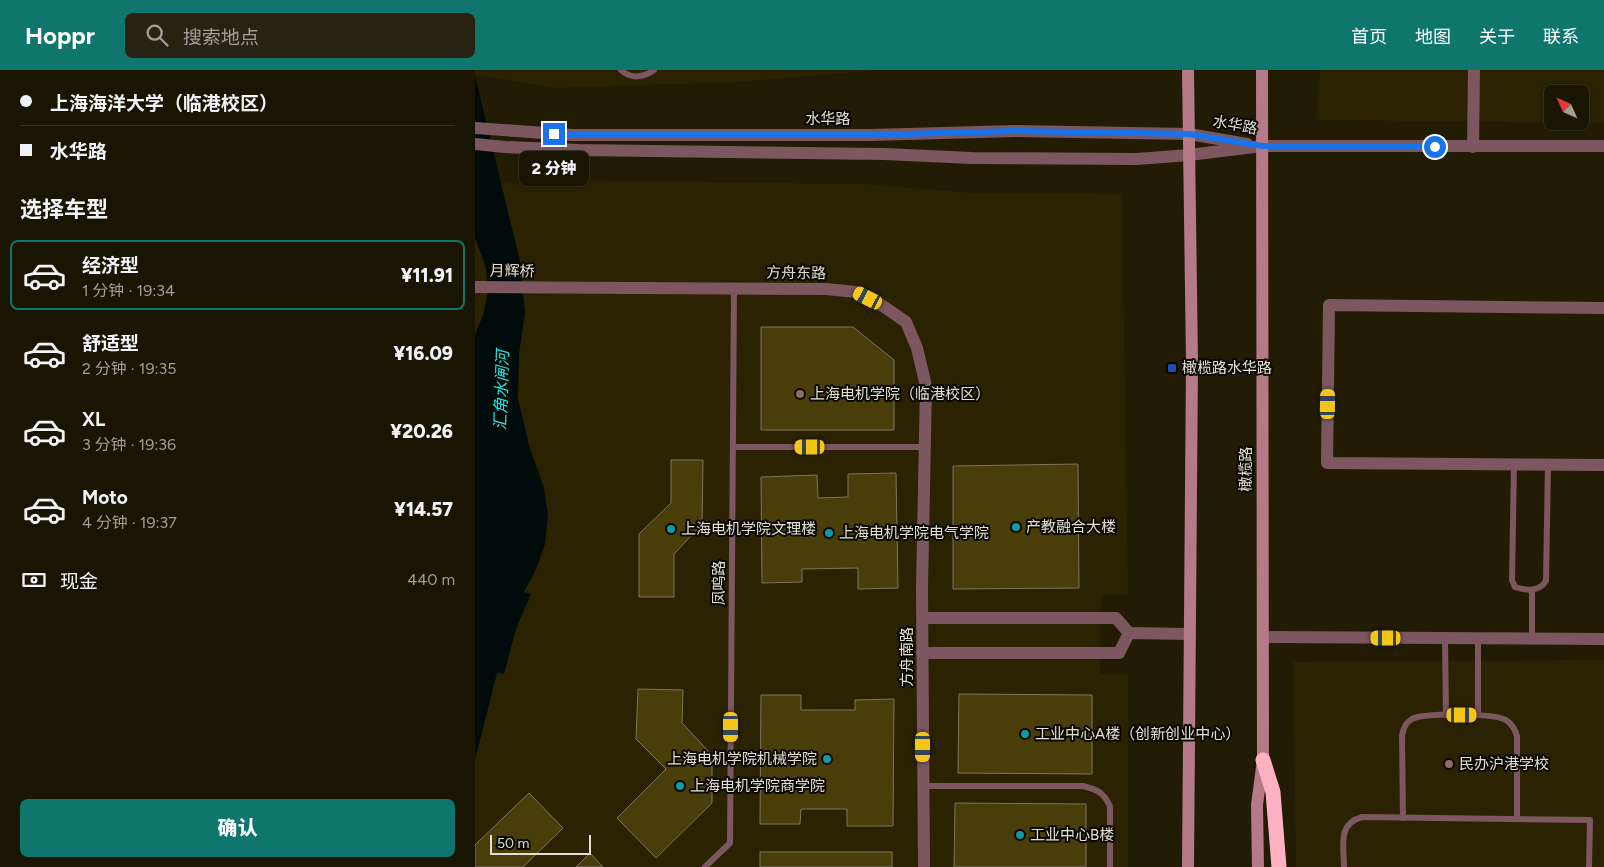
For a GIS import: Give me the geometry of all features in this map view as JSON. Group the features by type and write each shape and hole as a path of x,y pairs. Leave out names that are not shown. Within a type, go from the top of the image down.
{"highway":[{"path":"1263,760 1273,792 1279,867"}],"main road":[{"path":"1187,867 1192,363 1189,70"},
{"name":"橄榄路","path":"1257,867 1257,806 1263,760 1262,70"}],"street":[{"path":"1473,147 1474,70"},
{"name":"水华路","path":"475,128 571,135 871,135 1015,131 1189,134 1262,146"},
{"name":"水华路","path":"475,144 505,147 884,154 972,158 1137,159 1262,146"},
{"path":"1262,146 1604,146"},
{"name":"月辉桥","path":"475,287 548,288"},
{"name":"方舟东路","path":"548,288 826,289 856,292 880,304 906,322 917,348 926,386 925,447"},
{"path":"1604,308 1329,305 1327,463 1604,465"},
{"name":"方舟南路","path":"924,867 923,618 921,588 925,447"},
{"path":"923,618 1117,618 1129,633"},
{"path":"1129,633 1189,634"},
{"path":"923,653 1119,653 1129,633"},
{"path":"1263,637 1604,639"}],"lane":[{"path":"621,70 626,75 638,77 654,70"},
{"name":"凤鸣路","path":"705,867 730,843 734,289"},
{"path":"733,447 925,447"},
{"path":"1514,465 1512,580 1515,587 1522,590 1532,590 1543,586 1546,581 1548,465"},
{"path":"1532,590 1532,639"},
{"path":"1445,638 1446,715"},
{"path":"1477,639 1479,715"},
{"path":"1403,818 1402,735 1405,726 1410,720 1422,716 1479,715 1497,716 1507,720 1514,727 1517,736 1517,819"},
{"path":"923,786 1083,786 1097,790 1106,798 1110,806 1110,867"},
{"path":"1343,867 1344,832 1348,824 1363,817 1590,820 1589,867"}],"shaded area":[{"path":"475,70 878,70 740,82 552,88 475,74"},
{"path":"1320,70 1604,70 1604,123 1589,123 1589,85 1544,85 1544,122 1316,120"},
{"name":"上海电机学院（临港校区）","path":"568,180 863,184 971,193 1122,194 1128,594 1101,595 1100,674 1128,674 1128,867 475,867 475,181 536,185"},
{"name":"民办沪港学校","path":"1604,660 1604,867 1296,867 1293,662"}],"water":[{"name":"汇角水闸河","path":"475,76 520,261 525,312 519,354 518,399 529,445 544,488 548,515 545,544 537,567 524,592 531,594 516,629 504,674 497,673 475,760 475,335 483,315 488,292 486,268 475,238"}],"building":[{"path":"761,327 853,327 894,360 894,430 761,430"},
{"name":"上海电机学院文理楼","path":"671,460 703,460 702,524 674,554 674,597 639,597 639,534 671,503"},
{"name":"产教融合大楼","path":"1078,464 1079,588 953,589 953,466"},
{"name":"上海电机学院电气学院","path":"896,473 898,588 858,589 858,568 802,569 802,582 762,583 761,477 817,475 818,498 848,497 848,474"},
{"name":"上海电机学院商学院","path":"638,689 683,690 682,723 712,755 712,803 656,858 617,818 666,769 636,739"},
{"name":"工业中心A楼（创新创业中心）","path":"959,694 1092,695 1092,774 958,773"},
{"name":"上海电机学院机械学院","path":"761,695 801,695 801,710 855,710 855,700 894,699 893,826 847,826 847,809 801,809 800,824 760,824"},
{"path":"529,793 563,828 523,867 475,867 475,845"},
{"name":"工业中心B楼","path":"955,803 1086,804 1086,867 954,867"},
{"path":"760,852 892,852 892,867 760,867"},
{"path":"590,853 603,867 576,867"}],"place":[{"name":"橄榄路水华路","path":"1172,368"},
{"name":"上海电机学院（临港校区）","path":"800,394"},
{"name":"产教融合大楼","path":"1016,527"},
{"name":"上海电机学院文理楼","path":"671,529"},
{"name":"上海电机学院电气学院","path":"829,533"},
{"name":"工业中心A楼（创新创业中心）","path":"1025,734"},
{"name":"上海电机学院机械学院","path":"827,759"},
{"name":"民办沪港学校","path":"1449,764"},
{"name":"上海电机学院商学院","path":"680,786"},
{"name":"工业中心B楼","path":"1020,835"}],"route":[{"path":"554,134 871,135 1015,131 1189,134 1262,146 1435,147"}]}
